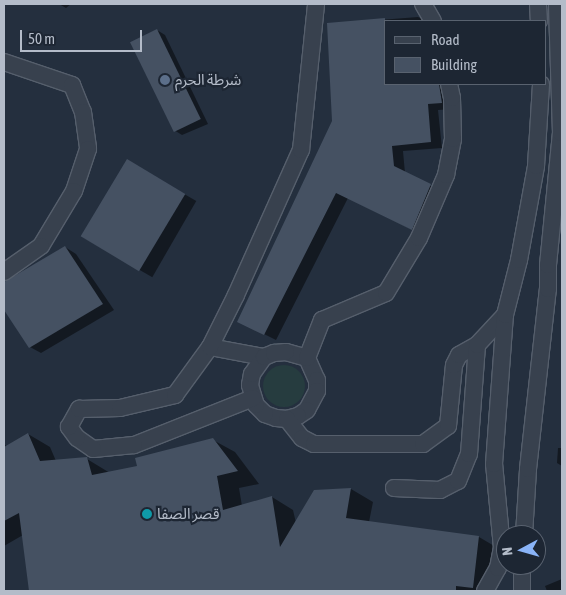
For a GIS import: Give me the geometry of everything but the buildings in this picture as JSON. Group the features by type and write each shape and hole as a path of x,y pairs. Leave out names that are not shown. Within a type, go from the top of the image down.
{"street":[{"path":"253,398 134,445 93,449 78,438 69,427 79,409 120,408 175,394 210,347 236,295 301,150 316,4"},
{"path":"423,4 432,20"},
{"path":"538,4 539,20"},
{"path":"525,525 528,470 548,289 548,265 561,133 558,4"},
{"path":"4,62 72,85 84,112 88,149 74,191 41,246 4,272"},
{"path":"307,358 286,352 274,353 264,358 252,374 250,385 256,406 265,414 287,419 298,416 307,410 317,391 317,380 307,358 322,320 386,293 419,238 446,175 453,139 452,98 449,85"},
{"path":"485,591 498,568 502,548 494,464 505,315 519,260 536,166 541,85"},
{"path":"519,260 548,265"},
{"path":"287,419 302,438 314,444 423,444 448,426 454,365 459,355 477,345 505,315"},
{"path":"394,488 440,490 458,481 469,454 477,345"},
{"path":"210,347 264,358"},
{"path":"522,575 522,591"}],"green space":[{"path":"284,365 299,371 305,386 299,401 284,407 269,401 263,386 269,371"}],"place":[{"name":"شرطة الحرم","path":"165,80"},
{"name":"قصر الصفا","path":"147,514"}]}
